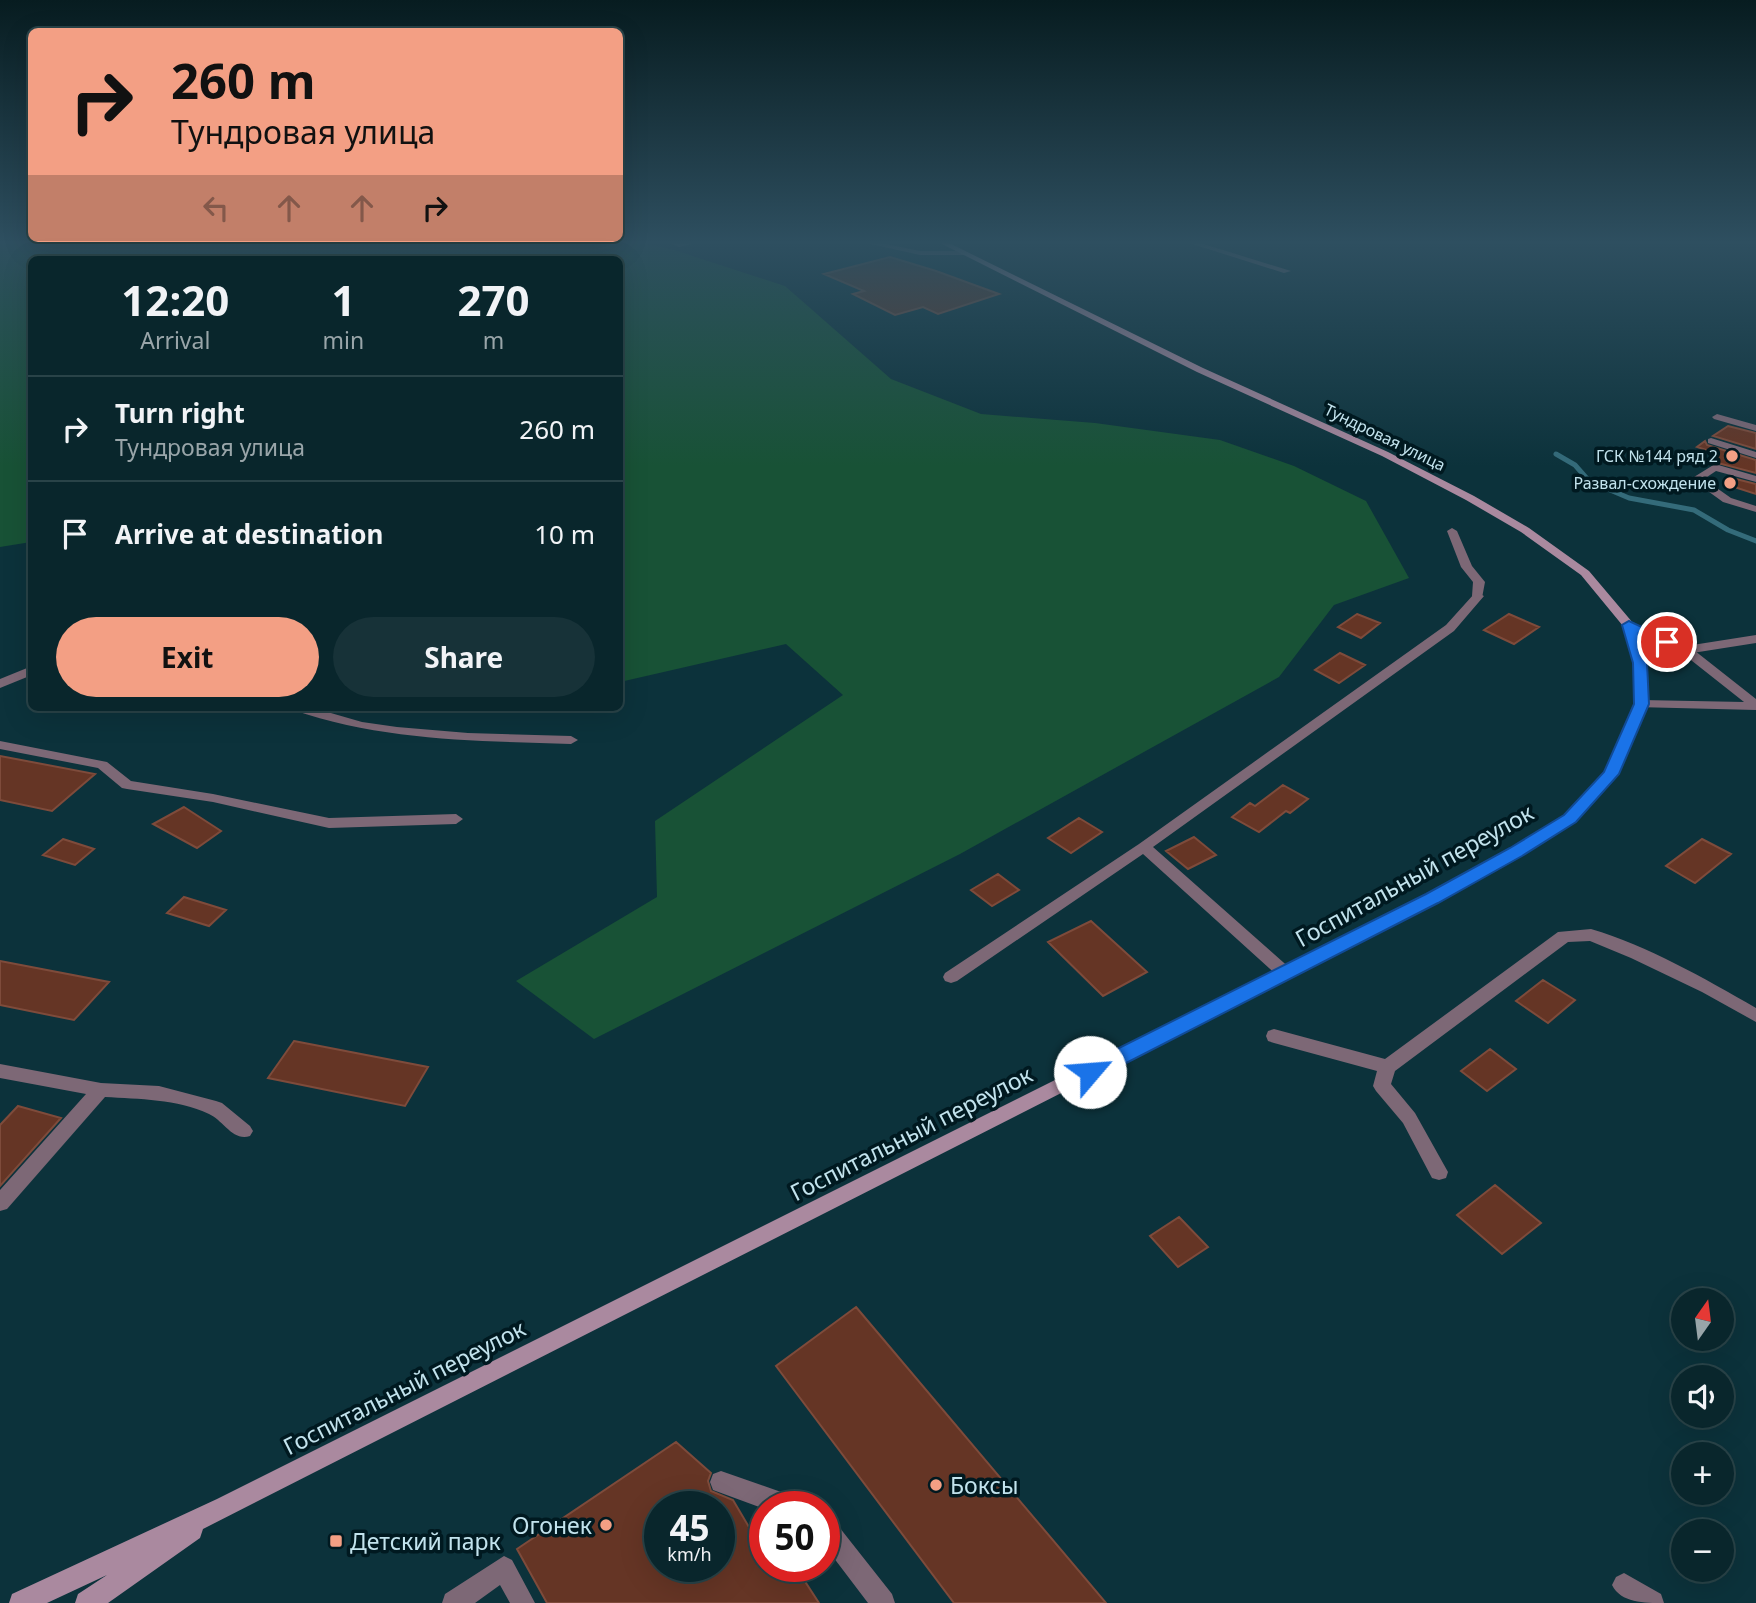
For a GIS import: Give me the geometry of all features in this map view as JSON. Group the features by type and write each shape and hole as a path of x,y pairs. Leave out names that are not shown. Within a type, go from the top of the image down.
{"main road":[{"name":"Тундровая улица","path":"1093,317 1200,370 1385,454 1470,498 1525,530 1585,573 1629,625"},
{"name":"Госпитальный переулок","path":"21,1603 225,1507 1286,974 1516,852 1570,818 1611,774 1641,704 1640,663 1629,625"},
{"name":"Госпитальный переулок","path":"87,1603 225,1507"}],"street":[{"path":"1717,417 1756,428"},
{"path":"1711,441 1756,455"},
{"path":"1756,479 1715,467 1698,479 1727,500 1756,509"},
{"path":"951,977 1144,847 1450,628 1478,596 1479,582 1467,567 1452,531"},
{"name":"Тундровая улица","path":"1629,625 1686,650 1756,706"},
{"path":"1686,650 1756,639"},
{"path":"0,685 28,672"},
{"name":"Тундровая улица","path":"1641,704 1756,706"},
{"path":"307,711 331,721 444,736 571,740"},
{"path":"0,745 102,765 127,785 214,798 328,823 456,820"},
{"path":"1144,847 1286,974"},
{"path":"1439,1172 1409,1118 1382,1086 1387,1067 1564,936 1591,936 1637,954 1708,988 1756,1016"},
{"path":"1273,1036 1387,1067"},
{"path":"0,1071 102,1090 159,1093 216,1108 244,1131"},
{"path":"0,1202 102,1090"},
{"path":"722,1482 749,1492"},
{"path":"840,1548 883,1603"},
{"path":"454,1603 504,1568 523,1603"},
{"path":"1624,1586 1652,1603"}],"green space":[{"path":"0,317 28,317 28,542 0,547"},
{"path":"623,317 820,317 891,379 981,414 1095,423 1220,440 1294,466 1366,501 1409,578 1334,605 1279,677 960,854 594,1039 516,981 657,897 655,821 843,695 786,644 623,681"}],"building":[{"path":"1728,426 1756,433 1756,449 1713,436"},
{"name":"ГСК №144 ряд 2","path":"1705,441 1707,445 1756,460 1756,473 1710,461 1718,454 1697,447"},
{"path":"1732,478 1756,484 1756,494 1725,484"},
{"path":"1357,614 1380,623 1361,638 1338,627"},
{"path":"1509,614 1539,627 1514,644 1484,630"},
{"path":"1340,653 1365,665 1339,683 1315,670"},
{"path":"0,756 95,774 52,811 0,800"},
{"path":"1283,785 1308,799 1290,813 1286,811 1259,832 1232,817 1250,803 1255,806"},
{"path":"184,807 221,831 197,848 153,824"},
{"path":"1079,818 1102,832 1071,853 1048,838"},
{"path":"1194,837 1216,855 1188,869 1166,851"},
{"path":"63,839 94,849 75,865 43,855"},
{"path":"1702,839 1731,854 1695,883 1666,866"},
{"path":"998,874 1019,890 992,906 971,890"},
{"path":"184,897 226,910 209,926 167,913"},
{"path":"1091,921 1147,972 1103,996 1048,942"},
{"path":"0,961 109,982 74,1020 0,1005"},
{"path":"1543,980 1575,1000 1548,1023 1516,1001"},
{"path":"294,1041 428,1067 405,1106 268,1078"},
{"path":"1490,1049 1516,1069 1487,1091 1461,1071"},
{"path":"18,1106 61,1118 0,1186 0,1125"},
{"path":"1495,1185 1541,1223 1502,1254 1457,1215"},
{"path":"1179,1217 1208,1247 1178,1267 1150,1236"},
{"name":"Боксы","path":"856,1307 1106,1603 954,1603 776,1366"},
{"name":"Огонек","path":"676,1442 711,1473 708,1481 711,1491 644,1491 644,1582 735,1582 735,1503 749,1527 749,1582 805,1582 819,1603 547,1603 517,1549"}],"waterway":[{"path":"1556,454 1575,465 1589,481 1629,498 1694,510 1728,530 1756,541"}],"place":[{"name":"ГСК №144 ряд 2","path":"1732,456"},
{"name":"Развал-схождение","path":"1730,483"},
{"name":"Боксы","path":"936,1485"},
{"name":"Огонек","path":"606,1525"},
{"name":"Детский парк","path":"336,1541"}],"route":[{"path":"1090,1072 1432,898 1516,852 1570,818 1611,774 1641,704 1640,663 1629,625 1667,642"}]}
